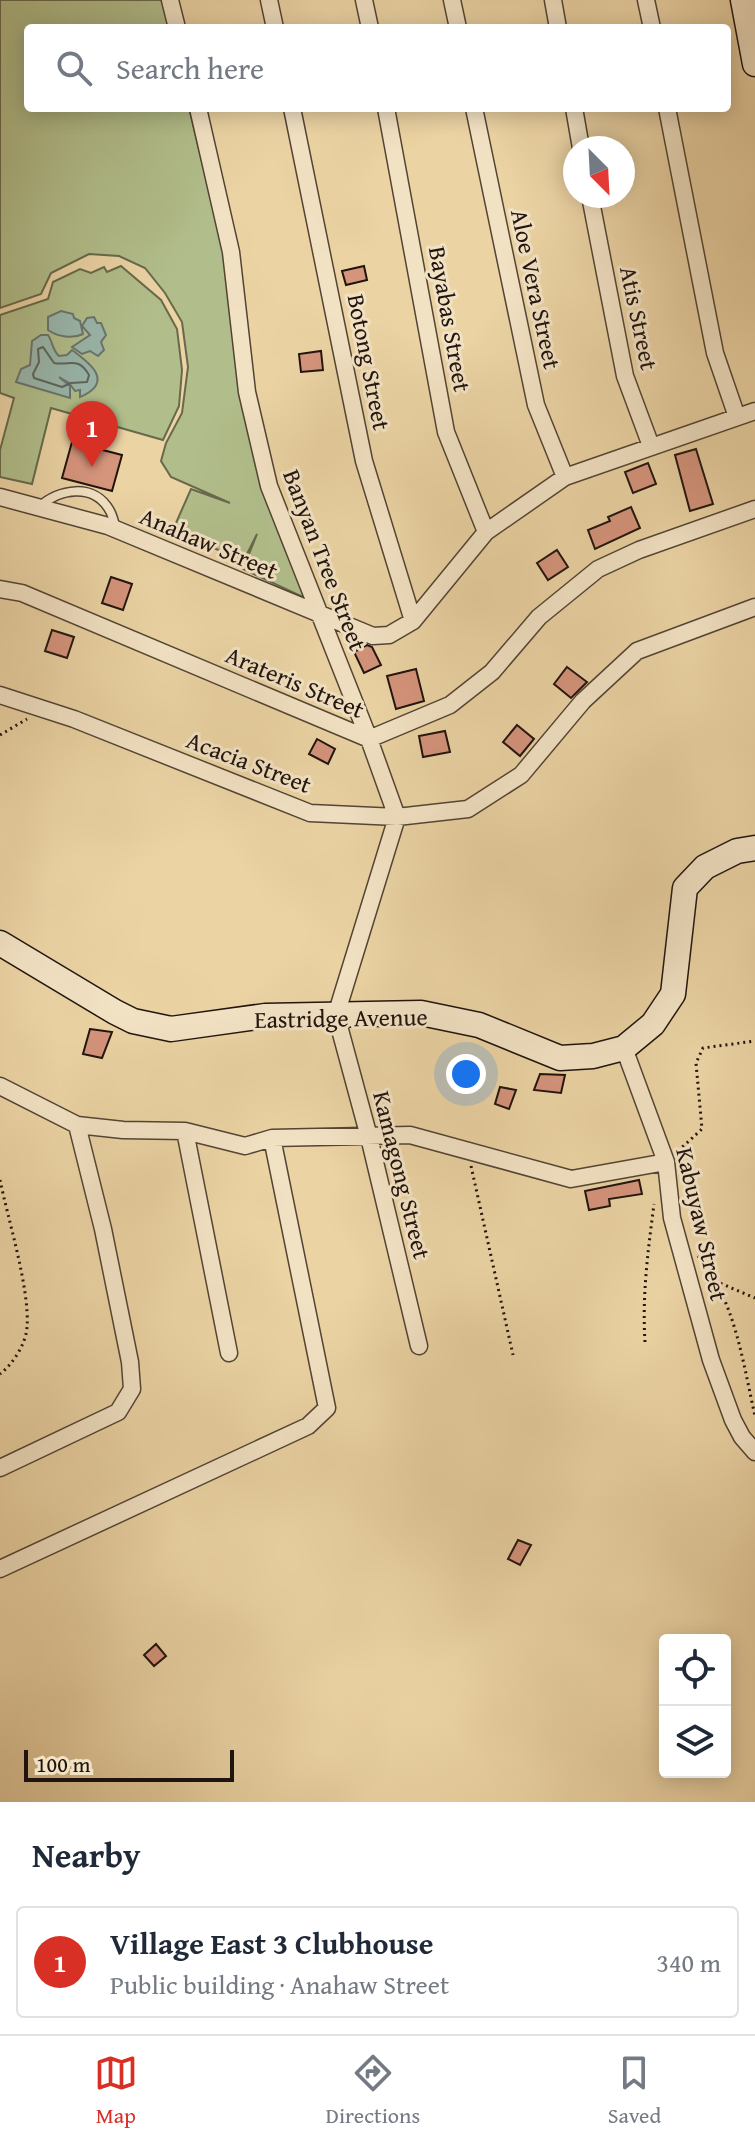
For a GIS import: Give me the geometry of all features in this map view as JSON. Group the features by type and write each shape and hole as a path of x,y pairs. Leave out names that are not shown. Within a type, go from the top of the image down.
{"street":[{"path":"170,0 176,24"},
{"path":"269,0 274,24"},
{"path":"364,0 369,24"},
{"path":"452,0 457,24"},
{"path":"553,0 557,24"},
{"path":"646,0 651,24"},
{"path":"743,0 755,64"},
{"name":"Banyan Tree Street","path":"199,112 231,252 247,392 269,486 397,817"},
{"name":"Botong Street","path":"293,112 364,461 413,621"},
{"name":"Bayabas Street","path":"387,112 446,432 486,532"},
{"name":"Aloe Vera Street","path":"475,112 536,405 565,477"},
{"path":"575,112 579,136"},
{"path":"668,112 715,353 737,417"},
{"name":"Atis Street","path":"592,208 625,376 651,446"},
{"name":"Anahaw Street","path":"0,497 116,530 373,636 389,635 413,621 486,532 565,477 755,411"},
{"name":"Arateris Street","path":"0,589 22,593 369,739 450,705 492,672 539,617 598,569 639,550 755,509"},
{"name":"Acacia Street","path":"0,695 44,709 310,813 397,817 468,809 521,775 583,701 637,651 755,607"},
{"path":"336,1015 397,817"},
{"name":"Eastridge Avenue","path":"0,943 133,1021 171,1029 265,1016 421,1013 479,1025 560,1058 593,1056 624,1048 653,1024 673,994 685,888 705,867 737,851 755,848"},
{"name":"Kamagong Street","path":"336,1015 419,1346"},
{"name":"Kabuyaw Street","path":"624,1048 666,1162 672,1218 711,1360 733,1420 755,1452"},
{"path":"0,1086 77,1125 123,1130 185,1131 245,1146 272,1138 410,1135 571,1179 666,1162"},
{"path":"0,1468 118,1412 132,1389 130,1362 103,1229 77,1125"},
{"path":"185,1131 229,1353"},
{"path":"0,1569 308,1426 327,1408 272,1138"}],"lane":[{"path":"38,507 48,498 64,491 85,492 99,498 110,511 116,530"}],"path":[{"path":"0,735 44,709"},
{"path":"666,1162 702,1129 696,1063 703,1048 755,1041"},
{"path":"468,1151 513,1355"},
{"path":"0,1180 23,1285 27,1328 19,1352 0,1374"},
{"path":"645,1342 645,1268 655,1200"},
{"path":"695,1253 715,1281 733,1325 755,1416"},
{"path":"715,1281 755,1298"}],"green space":[{"path":"0,0 163,0 169,24 24,24 24,112 190,112 224,253 240,391 305,598 243,569 257,534 244,560 172,532 191,489 230,503 171,477 161,461 166,443 182,413 188,367 182,322 145,268 119,256 89,254 51,273 41,294 0,308"},
{"path":"121,266 161,300 177,329 182,370 179,406 163,440 51,408 32,484 0,477 0,450 14,398 0,393 0,315 48,299 53,282 80,269 91,273 104,267 107,272"}],"water":[{"path":"61,311 73,314 80,321 83,334 66,336 48,330 48,317"},
{"path":"94,317 97,323 101,323 106,335 101,342 104,350 98,356 90,351 82,354 72,347 90,335 82,326 87,318"},
{"path":"41,335 48,335 59,356 67,355 72,350 92,367 98,379 90,391 80,397 80,390 75,391 69,383 59,377 70,386 70,398 16,382 21,369 30,365 32,341"}],"building":[{"path":"364,266 367,280 346,285 342,271"},
{"path":"321,351 323,370 301,372 299,354"},
{"path":"72,442 122,455 112,491 62,478"},
{"path":"696,449 713,504 690,511 675,455"},
{"path":"648,463 656,484 633,493 625,472"},
{"path":"631,507 640,528 595,549 588,530 610,521 608,517"},
{"path":"557,550 568,567 548,580 537,563"},
{"path":"111,577 132,584 123,610 102,603"},
{"path":"52,630 74,637 67,658 45,651"},
{"path":"367,645 372,647 381,665 364,673 354,652"},
{"path":"567,667 587,682 571,698 554,684"},
{"path":"416,669 424,701 396,709 387,676"},
{"path":"517,725 534,739 520,756 503,742"},
{"path":"445,731 450,752 423,757 419,736"},
{"path":"317,739 335,749 328,764 309,754"},
{"path":"90,1029 112,1032 102,1058 83,1054"},
{"path":"540,1074 565,1075 561,1093 534,1090"},
{"path":"500,1087 516,1090 509,1109 495,1104"},
{"path":"639,1180 642,1194 609,1199 610,1206 589,1210 585,1191"},
{"path":"518,1540 531,1545 520,1565 508,1559"},
{"path":"156,1644 166,1656 154,1666 144,1655"}],"place":[{"name":"Village East 3 Clubhouse","path":"92,467"}]}
